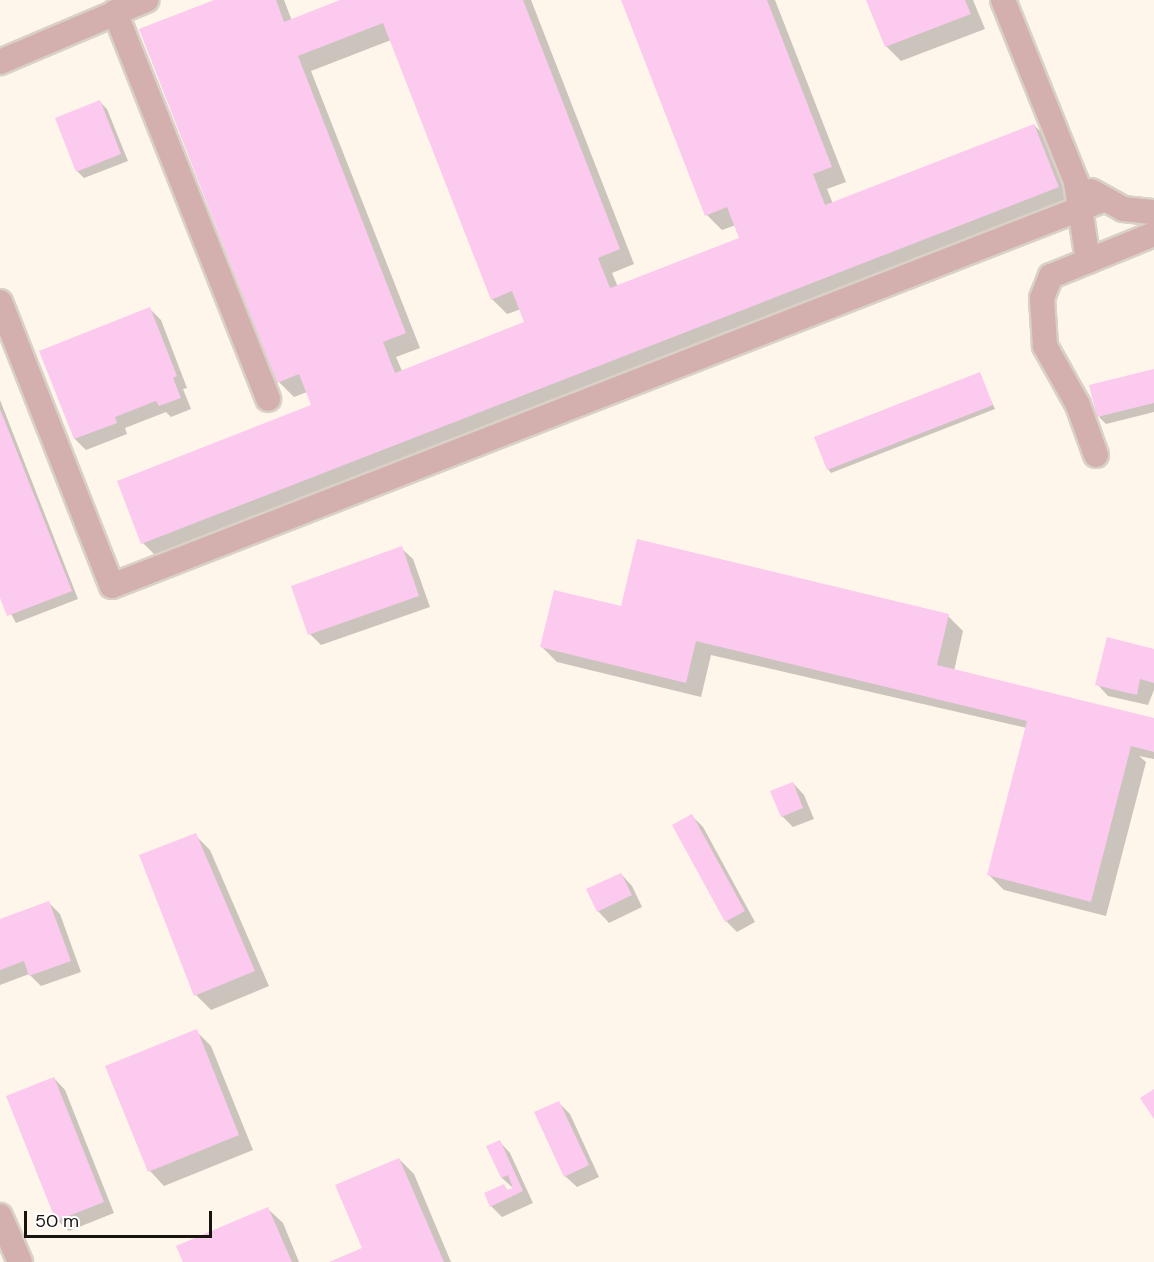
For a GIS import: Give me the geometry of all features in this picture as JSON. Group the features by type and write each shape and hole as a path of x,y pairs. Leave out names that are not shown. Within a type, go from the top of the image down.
{"lane":[{"path":"0,62 146,0"},
{"path":"1003,0 1076,182 1088,261"},
{"path":"115,12 268,399"},
{"path":"1076,182 1123,209 1154,212"},
{"path":"0,302 112,586 1105,199"},
{"path":"1096,455 1078,405 1051,361 1042,298 1051,276 1154,234"},
{"path":"0,1216 20,1262"}],"building":[{"path":"214,0 276,0 284,22 340,0 523,0 620,249 598,258 610,288 739,238 727,207 705,216 621,0 767,0 832,167 813,174 825,205 1034,124 1059,187 141,544 117,481 311,405 299,374 277,383 139,29","holes":["383,23 491,300 512,291 524,322 395,373 383,342 406,333 298,56"]},
{"path":"866,0 965,0 971,14 885,47"},
{"path":"100,100 121,154 76,172 55,118"},
{"path":"150,307 177,376 173,378 181,398 159,406 156,401 115,417 117,423 74,439 39,351"},
{"path":"1154,369 1154,403 1097,417 1089,385"},
{"path":"980,372 993,405 827,470 814,437"},
{"path":"0,409 72,591 7,616 0,598"},
{"path":"637,539 949,614 937,665 1154,718 1154,752 1131,746 1091,902 987,875 1027,721 696,641 686,683 540,647 554,590 621,606"},
{"path":"402,546 419,596 308,635 291,586"},
{"path":"1107,637 1154,649 1154,683 1140,679 1137,695 1095,685"},
{"path":"793,782 803,808 781,817 770,791"},
{"path":"692,814 745,911 725,922 672,825"},
{"path":"196,833 255,971 194,996 139,855"},
{"path":"621,873 632,895 597,912 586,889"},
{"path":"49,901 71,961 29,976 24,961 0,970 0,919"},
{"path":"197,1029 239,1135 148,1172 105,1066"},
{"path":"54,1077 104,1202 56,1221 6,1096"},
{"path":"1154,1089 1154,1119 1140,1098"},
{"path":"559,1101 589,1165 564,1177 534,1112"},
{"path":"500,1140 523,1191 490,1207 484,1193 504,1184 507,1190 513,1188 508,1175 501,1178 486,1146"},
{"path":"399,1158 444,1262 329,1262 362,1248 335,1185"},
{"path":"268,1207 292,1262 183,1262 176,1246"}]}
